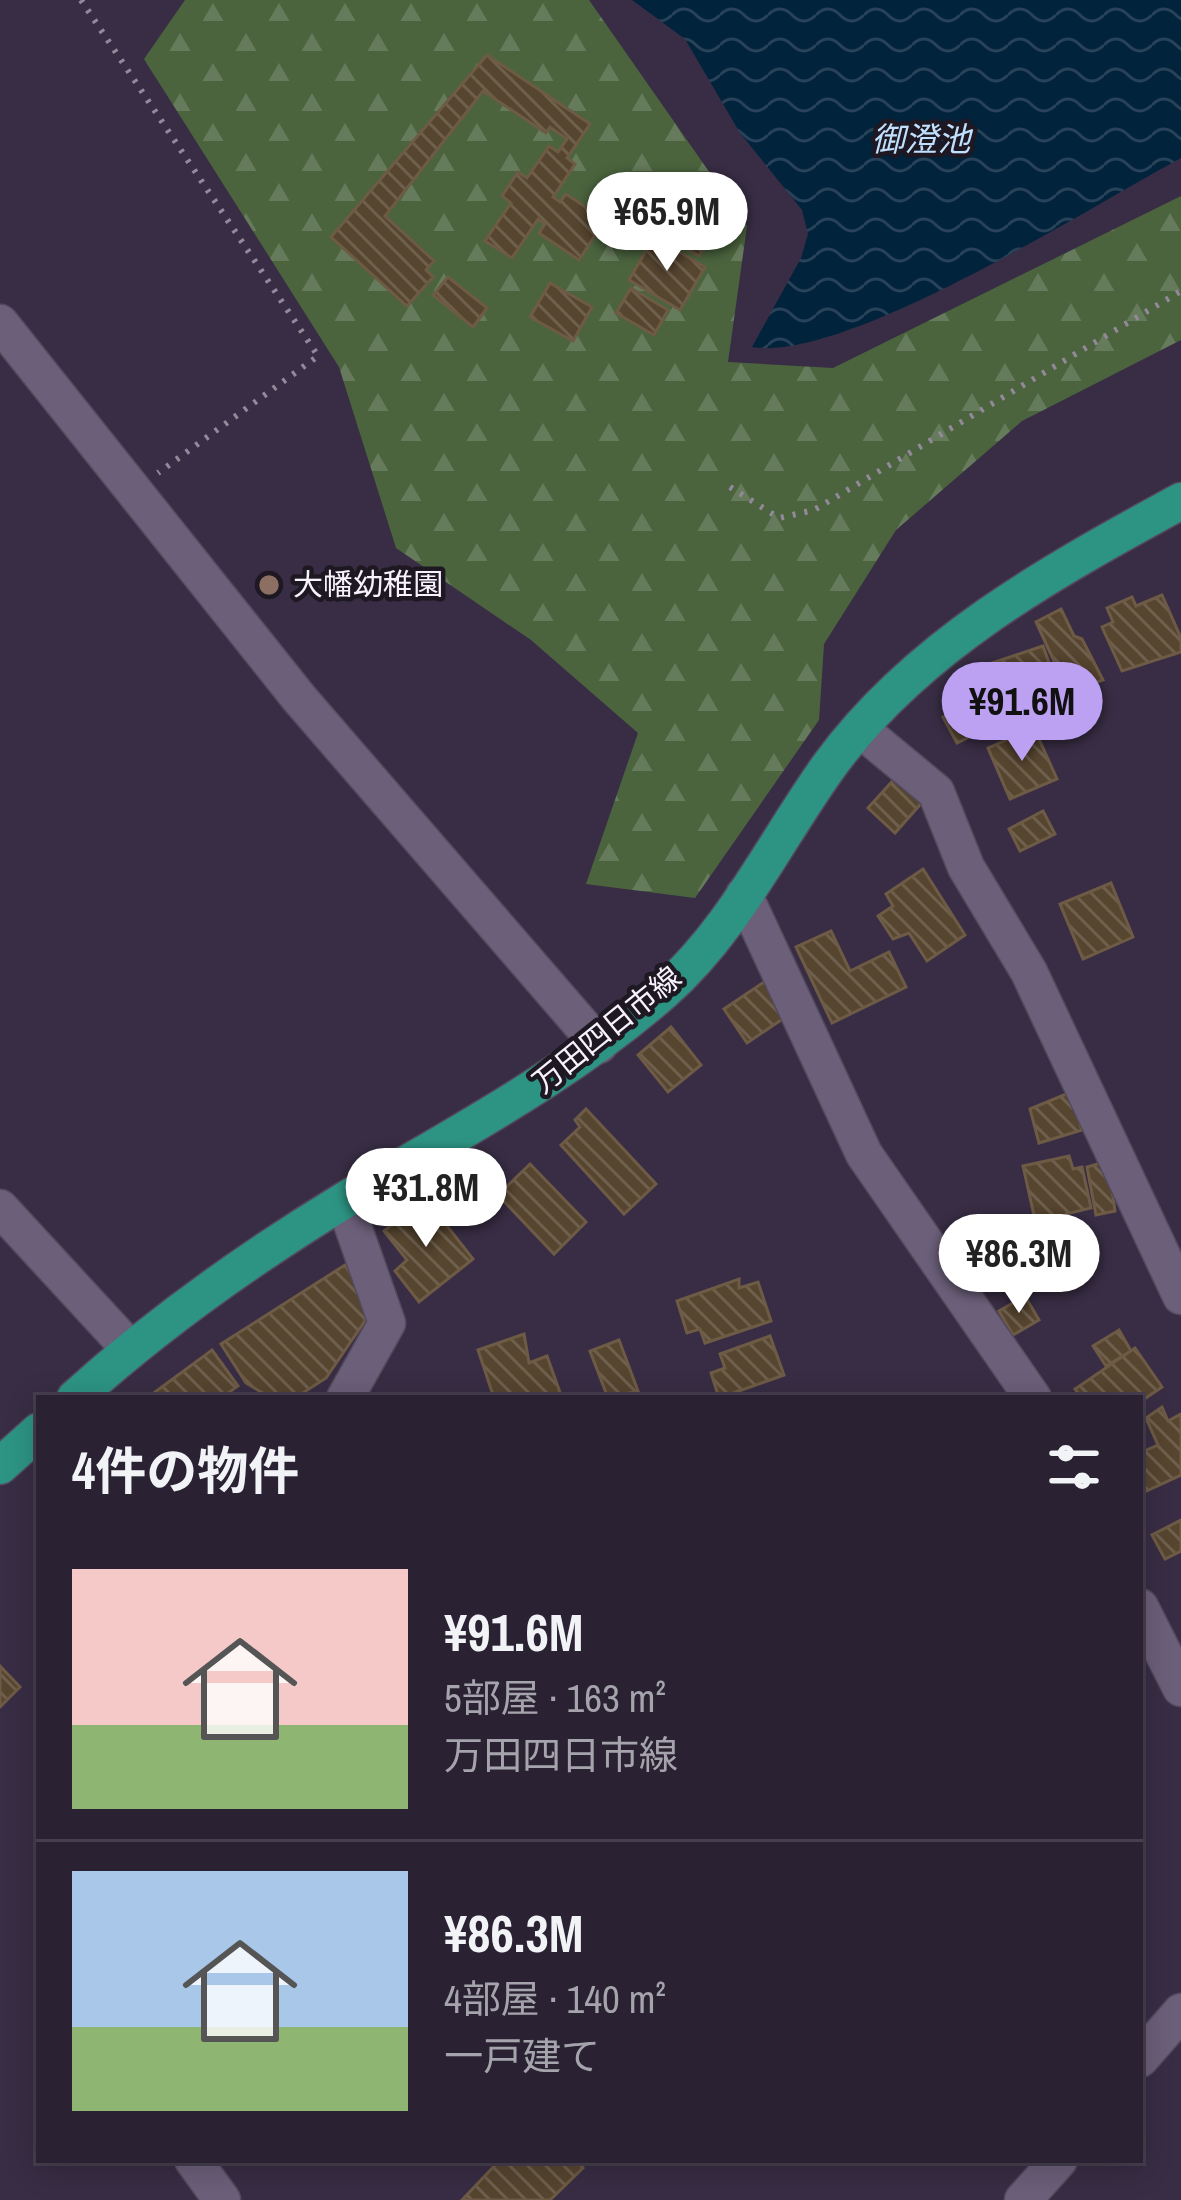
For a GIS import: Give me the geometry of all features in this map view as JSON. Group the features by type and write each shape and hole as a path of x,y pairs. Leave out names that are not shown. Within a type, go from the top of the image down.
{"main road":[{"name":"万田四日市線","path":"78,1395 130,1349 344,1201 528,1096 599,1045 668,988 744,896 860,729 942,650 996,610 1181,501"},
{"path":"0,1466 36,1434"}],"street":[{"path":"0,322 299,698 599,1045"},
{"path":"860,729 936,792 966,867 1029,972 1181,1296"},
{"path":"744,896 864,1154 1031,1395"},
{"path":"344,1201 387,1323 347,1395"},
{"path":"0,1208 130,1349"},
{"path":"1143,1612 1181,1688"},
{"path":"1143,2056 1181,2012"},
{"path":"196,2163 222,2200"},
{"path":"1023,2200 1056,2163"}],"path":[{"path":"81,0 318,356 134,490"},
{"path":"730,487 779,518 814,510 1181,291"}],"green space":[{"path":"185,0 589,0 747,226 728,362 833,368 1181,196 1181,340 1022,421 896,530 824,644 819,720 695,898 586,884 638,733 531,640 396,548 339,367 144,59"}],"water":[{"name":"御澄池","path":"632,0 1181,0 1181,158 1030,244 905,307 793,345 752,347 801,258 808,234 802,210 740,133 685,39"}],"building":[{"path":"487,55 590,124 567,158 575,164 553,197 560,202 566,194 605,220 579,260 539,233 545,224 538,219 512,258 485,241 511,203 502,196 518,172 527,178 549,146 558,152 567,139 550,127 546,133 483,91 385,216 434,261 426,270 433,277 407,306 331,237"},
{"path":"682,213 714,232 699,256 668,238"},
{"path":"654,237 705,267 680,310 629,280"},
{"path":"448,277 487,308 473,327 433,295"},
{"path":"550,283 592,307 573,341 530,317"},
{"path":"631,288 668,310 654,335 616,313"},
{"path":"1162,595 1181,638 1181,652 1122,671 1102,627 1113,622 1107,608 1132,597 1136,606"},
{"path":"1061,609 1103,680 1078,689 1074,682 1064,683 1036,622"},
{"path":"1043,646 1064,704 1007,725 983,666"},
{"path":"988,692 998,723 957,743 943,717"},
{"path":"1034,728 1057,779 1010,799 988,748"},
{"path":"899,774 925,799 895,833 868,808"},
{"path":"1043,811 1055,834 1020,851 1009,829"},
{"path":"923,869 965,935 927,961 909,933 893,939 878,916 893,906 886,894"},
{"path":"1111,883 1133,937 1083,959 1060,904"},
{"path":"831,931 850,971 889,952 906,987 832,1023 796,947"},
{"path":"767,980 790,1014 747,1043 724,1009"},
{"path":"671,1027 701,1065 668,1092 638,1055"},
{"path":"1071,1092 1082,1130 1039,1143 1030,1109"},
{"path":"586,1109 656,1184 624,1214 561,1145 580,1127 575,1120"},
{"path":"1069,1156 1073,1169 1082,1167 1091,1208 1066,1214 1070,1231 1039,1238 1023,1166"},
{"path":"1108,1161 1115,1211 1096,1215 1087,1167"},
{"path":"530,1164 586,1222 554,1254 498,1195"},
{"path":"425,1198 473,1259 419,1302 395,1271 407,1260 384,1231"},
{"path":"345,1265 373,1309 326,1378 300,1395 266,1395 246,1383 221,1344"},
{"path":"739,1279 739,1288 758,1282 771,1321 705,1343 700,1329 687,1333 677,1301"},
{"path":"1025,1296 1039,1320 1013,1335 999,1311"},
{"path":"1119,1330 1131,1351 1106,1366 1093,1346"},
{"path":"524,1334 529,1363 547,1356 561,1395 493,1395 478,1350"},
{"path":"770,1336 784,1375 718,1395 711,1373 725,1368 720,1354"},
{"path":"619,1340 638,1391 607,1395 590,1351"},
{"path":"1135,1348 1162,1387 1143,1400 1143,1395 1080,1395 1075,1389"},
{"path":"212,1350 238,1386 225,1395 155,1392"},
{"path":"1162,1407 1168,1421 1181,1414 1181,1475 1143,1493 1143,1452 1158,1445 1146,1418"},
{"path":"1181,1520 1181,1551 1165,1559 1152,1535"},
{"path":"0,1666 20,1687 0,1707"},
{"path":"497,2163 579,2163 583,2168 550,2200 462,2200"}],"place":[{"name":"大幡幼稚園","path":"269,585"}]}
